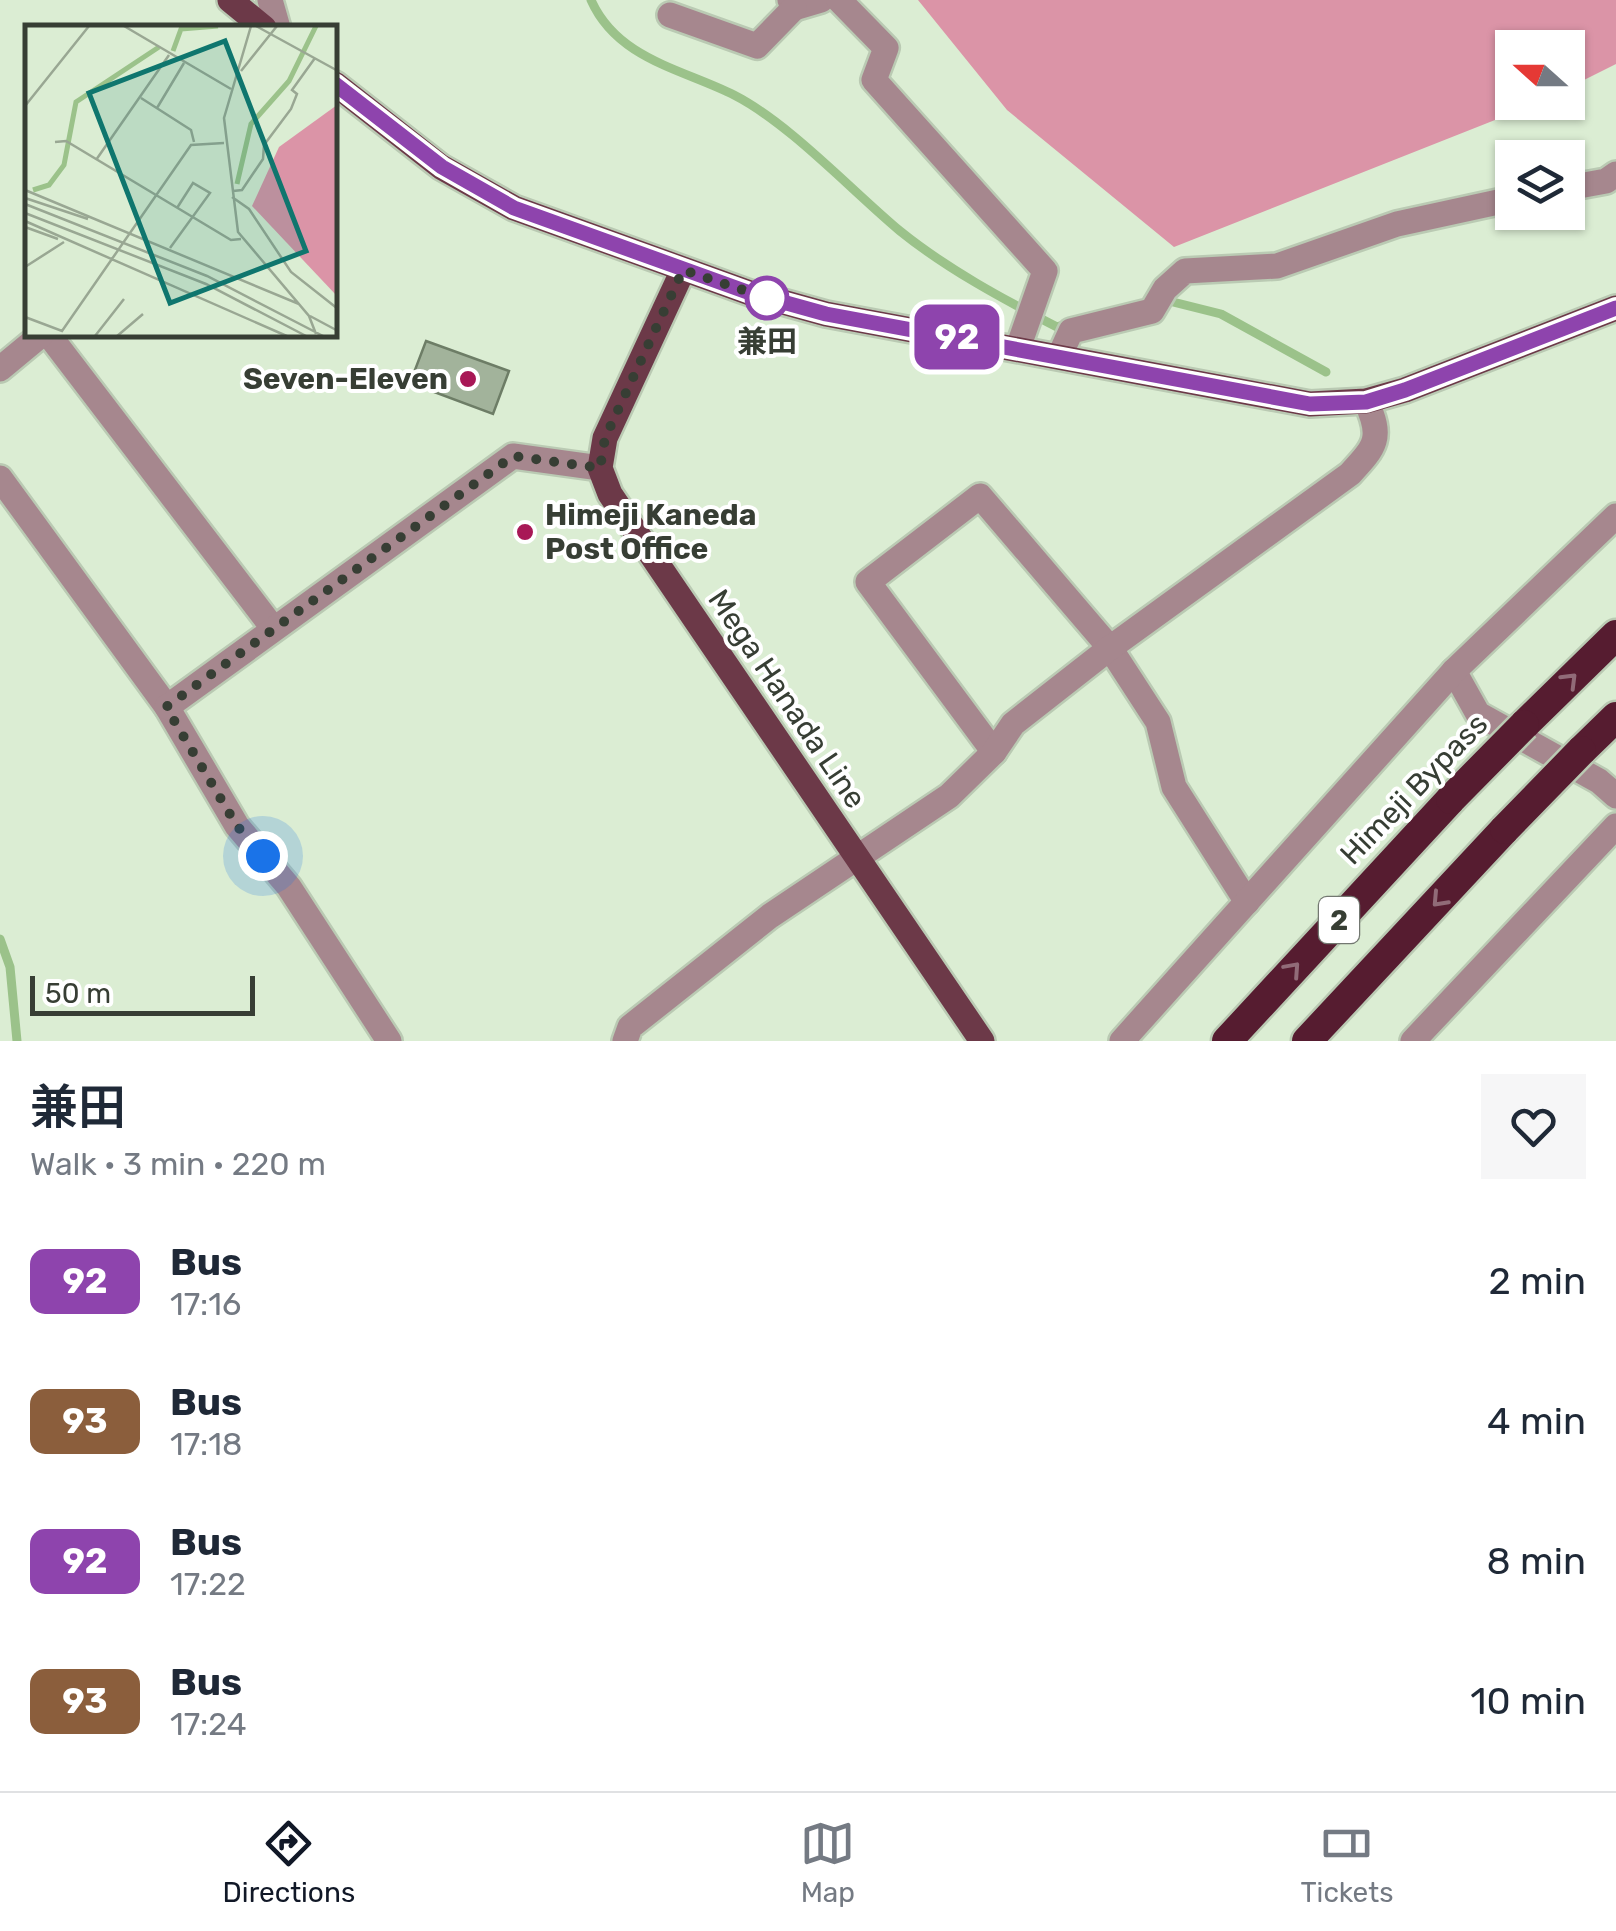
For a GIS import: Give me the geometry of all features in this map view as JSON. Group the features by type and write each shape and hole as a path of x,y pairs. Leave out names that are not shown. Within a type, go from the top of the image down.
{"highway":[{"name":"Himeji Bypass","path":"1227,1041 1451,799 1616,635"},
{"name":"2","path":"1307,1041 1505,828 1616,717"}],"main road":[{"path":"230,0 260,25"},
{"path":"338,87 477,190 514,208 683,270 826,314 1027,325 1060,355 1310,404 1366,402 1616,308"},
{"path":"600,468 605,438 683,270"},
{"name":"Mega Hanada Line","path":"600,468 610,494 982,1041"}],"street":[{"path":"270,0 277,25"},
{"path":"670,14 757,46 792,4 821,0"},
{"path":"839,0 886,48 874,80 1045,271 1027,325"},
{"path":"1585,185 1606,181 1616,174"},
{"path":"1060,355 1071,331 1158,300 1185,271 1213,266 1277,266 1397,224 1495,202"},
{"path":"0,368 37,338"},
{"path":"52,338 273,628"},
{"path":"625,1041 630,1027 770,916 949,796 994,752 1013,724 1110,648 1350,474 1372,450 1378,426 1366,402"},
{"path":"166,707 513,456 600,468"},
{"path":"0,478 166,707 237,826 289,887 389,1041"},
{"path":"994,752 868,582 980,496 1110,648 1158,722 1174,787 1247,902"},
{"path":"1122,1041 1454,671 1616,516"},
{"path":"1454,671 1478,714 1599,781 1616,796"},
{"path":"1413,1041 1616,826"}],"shaded area":[{"path":"918,0 1616,0 1616,64 1585,80 1585,30 1495,30 1495,120 1174,247 1007,110"}],"building":[{"path":"426,341 509,371 493,414 410,383"}],"waterway":[{"path":"591,0 602,20 634,49 755,107 937,258 1057,327 1069,323"},
{"path":"1161,299 1221,314 1326,372"},
{"path":"0,939 10,967 17,1041"}],"bus line":[{"name":"92","path":"338,86 477,190 514,208 750,293 826,314 1310,404 1366,402 1405,390 1616,308"}],"place":[{"name":"兼田","path":"767,298"},
{"name":"Seven-Eleven","path":"468,379"},
{"name":"Himeji Kaneda Post Office","path":"525,532"}],"route":[{"path":"263,856 237,826 166,707 513,456 600,468 605,438 683,270 767,298"}]}
